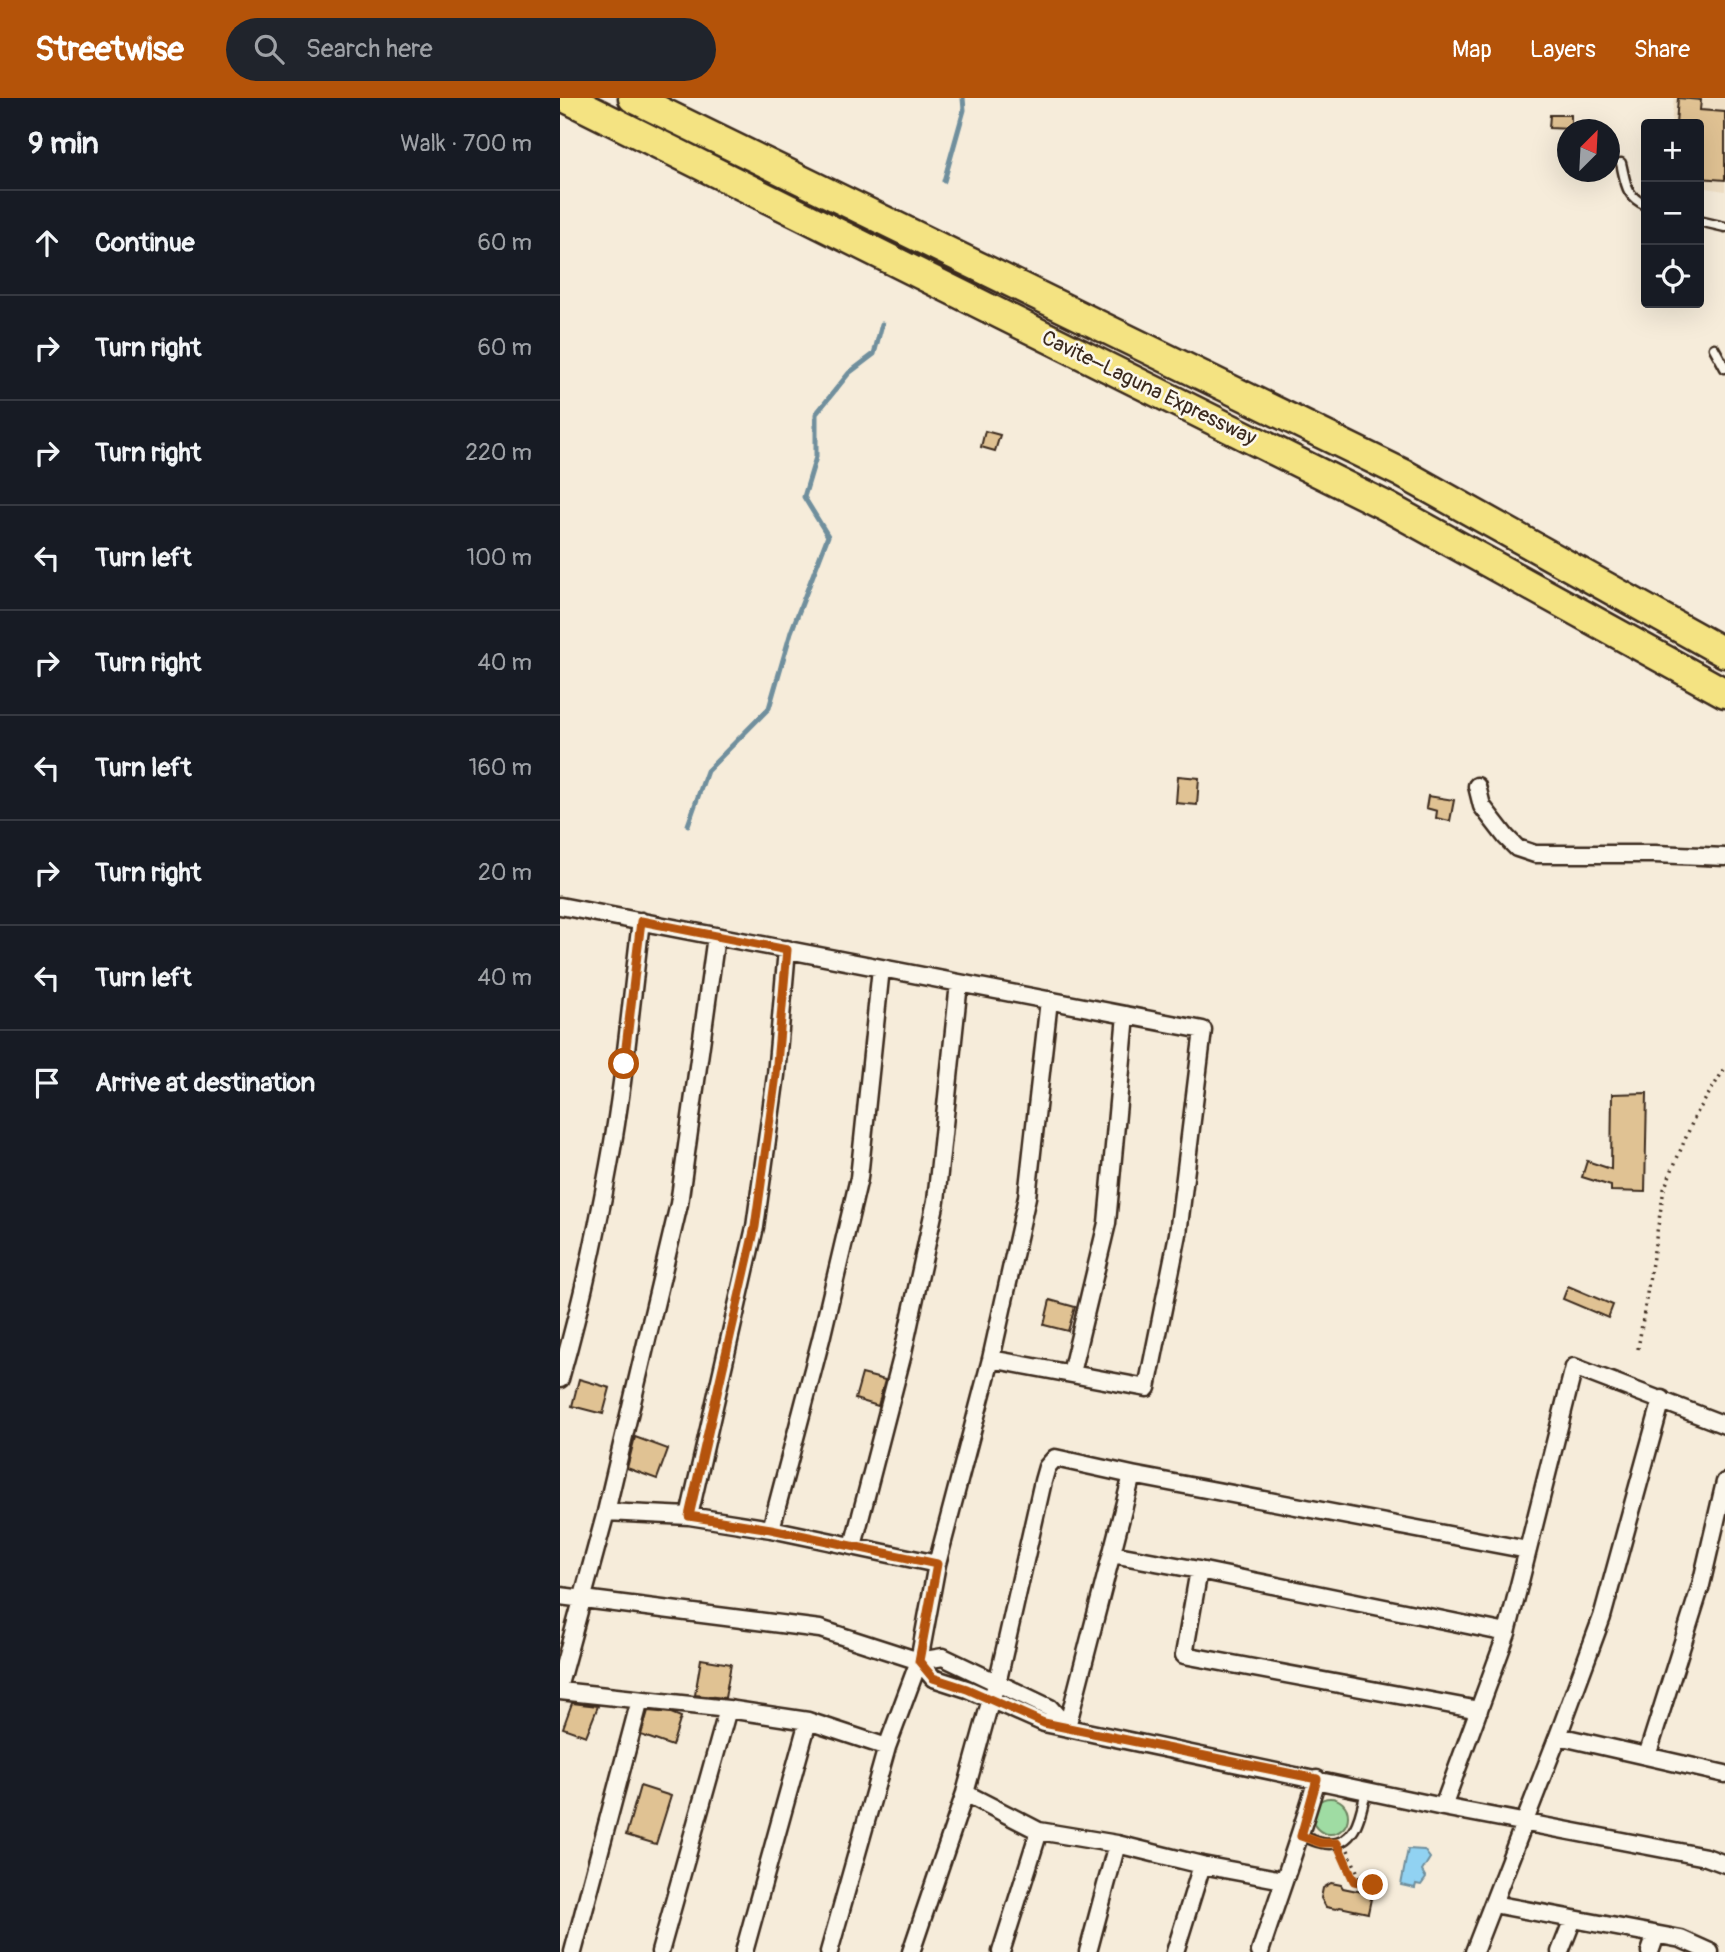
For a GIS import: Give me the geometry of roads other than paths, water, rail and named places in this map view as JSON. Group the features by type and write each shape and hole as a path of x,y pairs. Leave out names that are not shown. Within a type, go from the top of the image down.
{"highway":[{"name":"Cavite–Laguna Expressway","path":"566,98 1386,506 1725,693"},
{"name":"Cavite–Laguna Expressway","path":"633,98 1402,473 1725,653"}],"street":[{"path":"1477,786 1482,806 1506,837 1517,848 1535,854 1725,857"},
{"path":"560,906 1203,1030 1178,1234 1147,1388 991,1359"},
{"path":"560,1379 567,1331 610,1164 641,921"},
{"path":"560,1681 606,1511 679,1204 716,936"},
{"path":"689,1516 755,1227 776,1075 787,950"},
{"path":"771,1529 821,1339 859,1178 881,968"},
{"path":"853,1546 902,1357 936,1201 958,983"},
{"path":"829,1952 887,1747 919,1661 937,1564 991,1359 1027,1197 1049,1000"},
{"path":"1071,1373 1107,1223 1126,1015"},
{"path":"1443,1807 1507,1633 1574,1367 1725,1425"},
{"path":"1474,1952 1602,1617 1662,1399"},
{"path":"911,1952 965,1793 994,1692 1047,1467 1055,1458 1528,1550"},
{"path":"1067,1727 1132,1475"},
{"path":"1647,1756 1701,1585 1725,1482"},
{"path":"606,1511 689,1516 771,1529 937,1564"},
{"path":"1112,1554 1507,1633"},
{"path":"1199,1570 1184,1655 1479,1710"},
{"path":"560,1596 820,1629 919,1661 933,1678 994,1692 1044,1723 1443,1807 1706,1857 1725,1864"},
{"path":"560,1690 808,1721 887,1747"},
{"path":"573,1952 640,1700"},
{"path":"660,1952 728,1709"},
{"path":"744,1952 808,1721"},
{"path":"1558,1736 1725,1773"},
{"path":"1260,1952 1283,1880 1301,1836 1317,1779"},
{"path":"965,1793 1039,1831 1117,1844 1202,1865 1283,1880"},
{"path":"1001,1952 1039,1831"},
{"path":"1087,1952 1117,1844"},
{"path":"1175,1952 1202,1865"},
{"path":"1493,1904 1681,1940 1710,1952"},
{"path":"1560,1952 1573,1919"},
{"path":"1650,1952 1656,1935"}],"lane":[{"path":"1621,163 1628,191 1641,202"},
{"path":"1704,222 1725,227"},
{"path":"1714,348 1725,368"},
{"path":"1301,1836 1321,1843 1340,1841 1357,1826 1366,1790"}],"water":[{"path":"1408,1849 1424,1850 1430,1858 1422,1871 1426,1878 1421,1885 1416,1884 1415,1888 1401,1885"}],"waterway":[{"path":"944,181 964,110 963,98"},
{"path":"688,825 707,771 769,708 791,632 828,536 804,497 816,457 816,414 849,373 874,354 882,324"}]}
